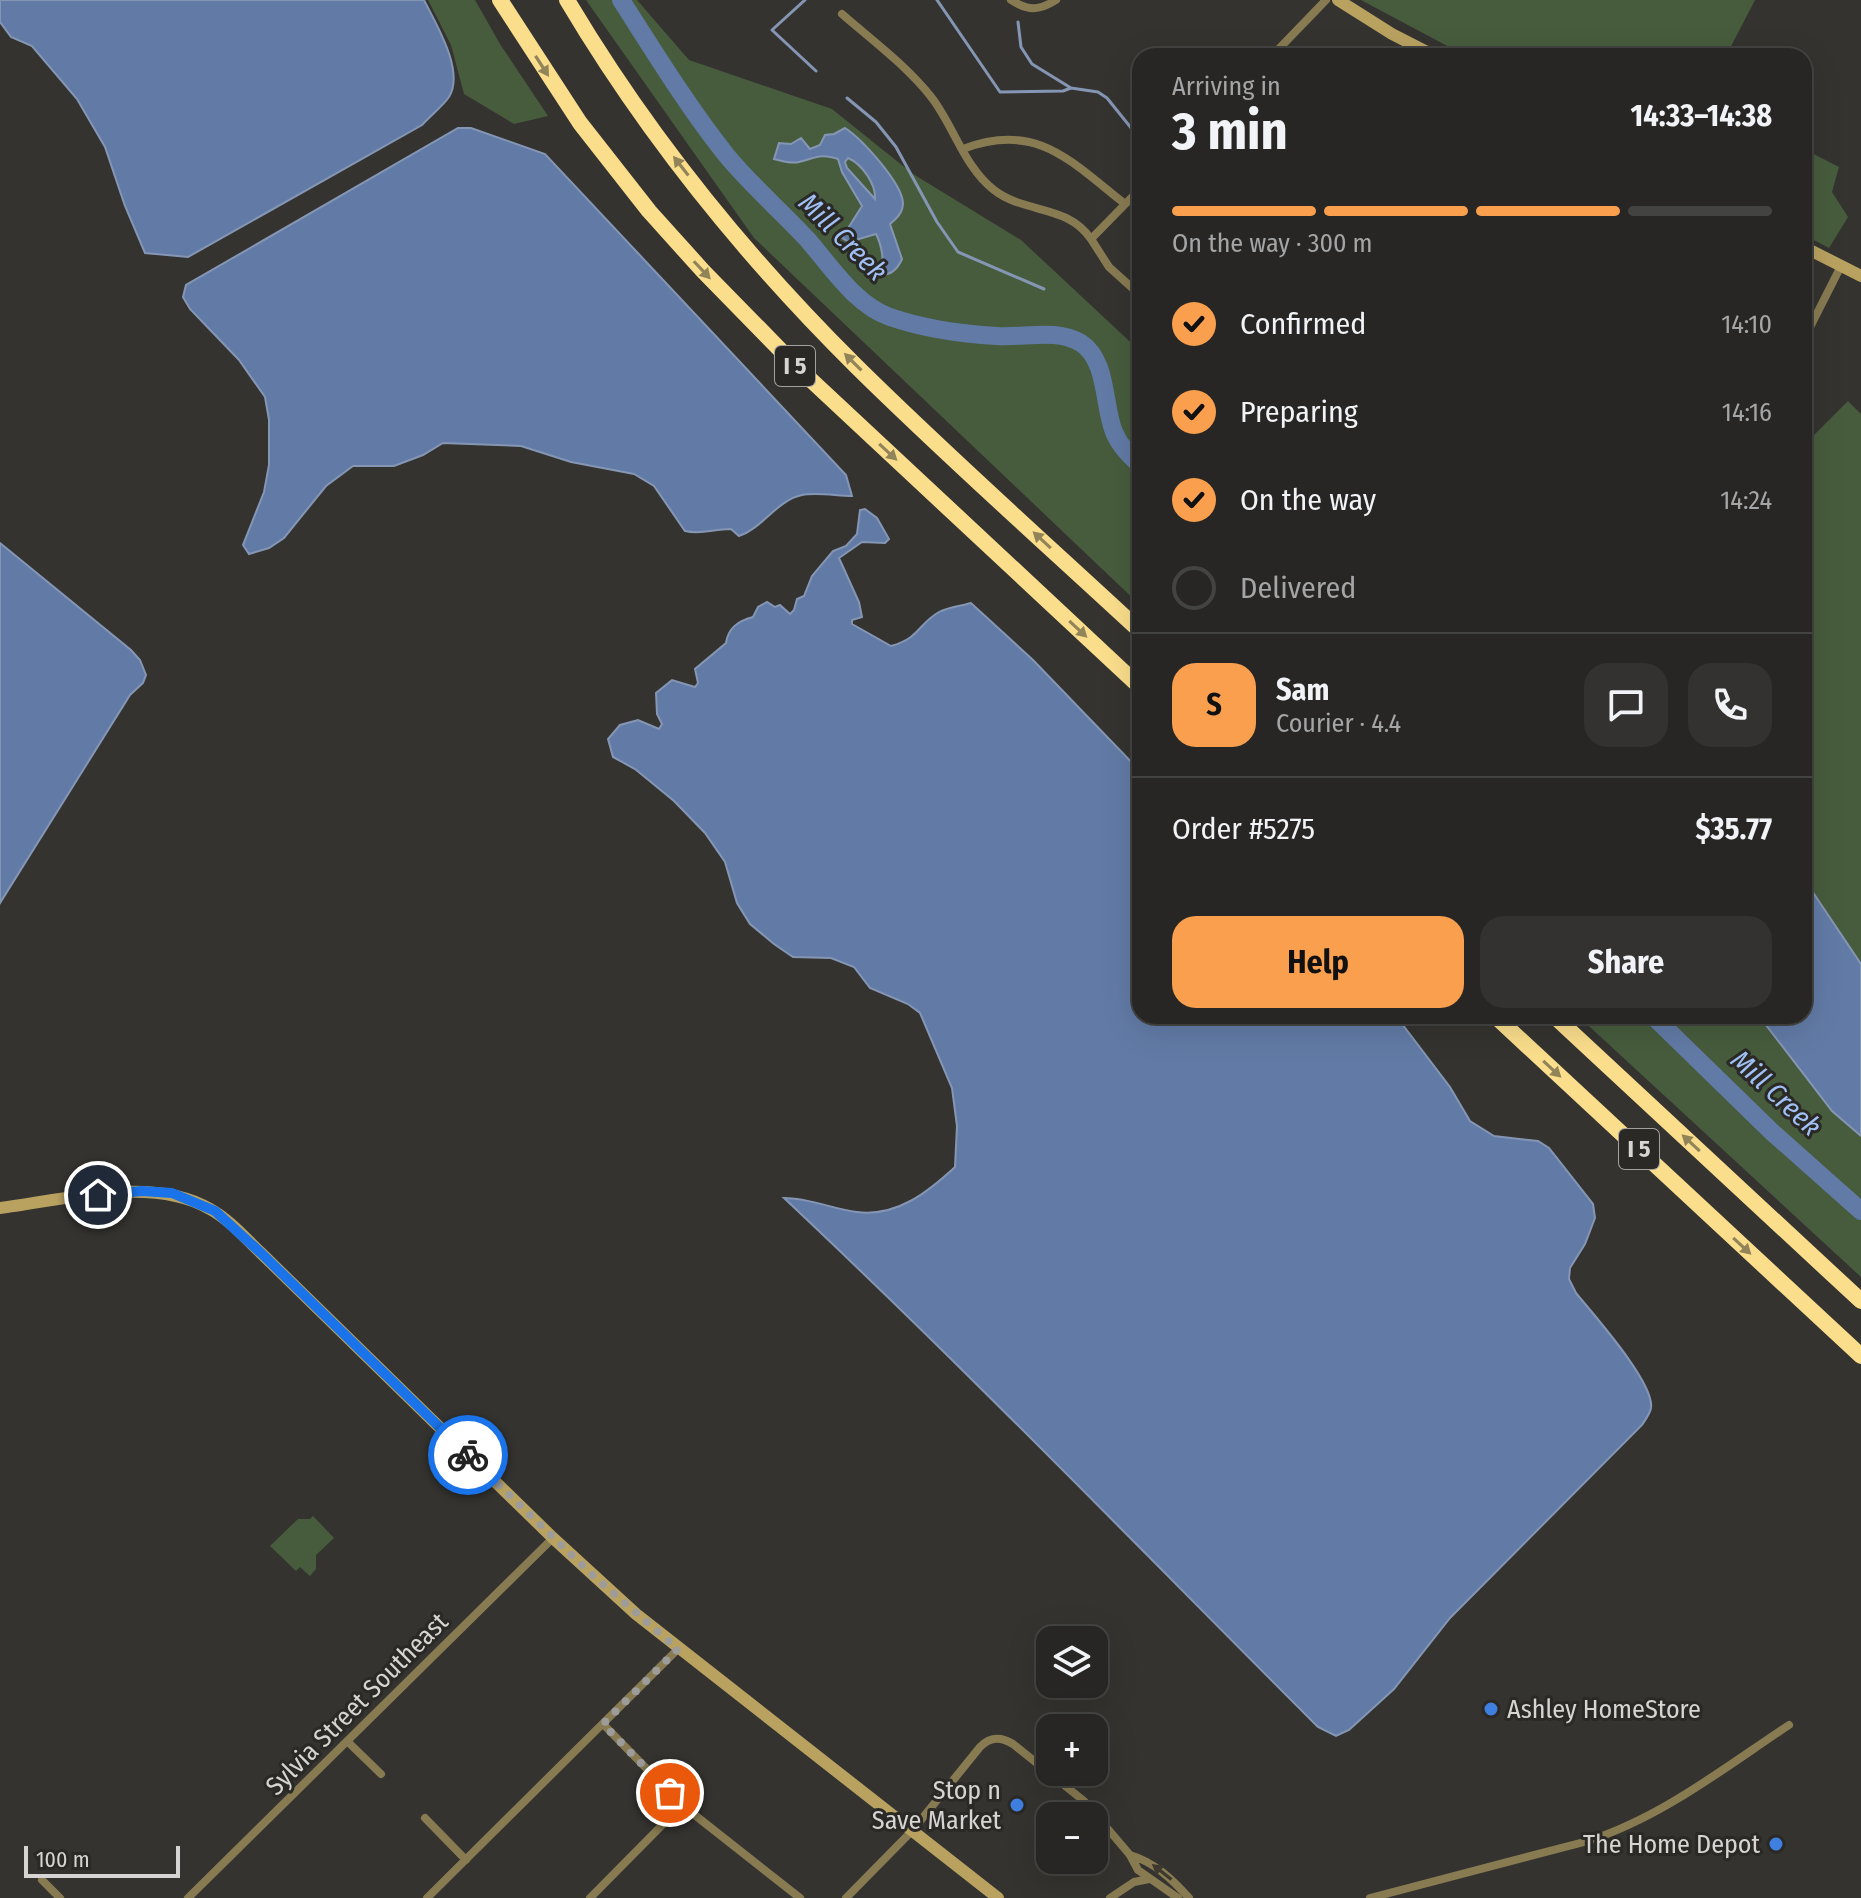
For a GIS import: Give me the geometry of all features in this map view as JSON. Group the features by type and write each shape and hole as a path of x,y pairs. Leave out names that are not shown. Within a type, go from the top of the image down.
{"highway":[{"name":"I 5","path":"500,0 588,134 649,211 712,281 796,366 1132,680"},
{"name":"I 5","path":"567,0 668,149 777,281 856,365 1132,624"},
{"name":"I 5","path":"1504,1024 1861,1356"},
{"name":"I 5","path":"1563,1024 1861,1301"}],"main road":[{"path":"1338,0 1419,48"},
{"path":"1812,251 1861,276"},
{"path":"0,1208 142,1191 172,1193 223,1217 553,1538 638,1616 998,1898"}],"street":[{"path":"1011,0 1027,9 1036,9 1056,0"},
{"path":"1280,48 1326,0"},
{"path":"842,14 908,70 933,100 975,170 994,190 1023,205 1076,221 1109,267 1132,288"},
{"path":"963,149 1000,138 1029,141 1064,156 1125,204"},
{"path":"1091,239 1132,197"},
{"path":"1812,323 1841,266"},
{"name":"Sylvia Street Southeast","path":"188,1898 553,1538"},
{"path":"427,1898 678,1649"},
{"path":"603,1724 682,1805 800,1898"},
{"path":"1370,1898 1623,1829 1651,1816 1789,1725"},
{"path":"846,1898 912,1831 980,1747 989,1740 1001,1738 1013,1744 1084,1801 1130,1855 1138,1870 1178,1898"},
{"path":"348,1742 381,1774"},
{"path":"590,1898 682,1805"},
{"path":"425,1818 466,1860"},
{"path":"1130,1855 1146,1860 1189,1898"},
{"path":"1110,1898 1134,1882 1149,1879"},
{"path":"42,1880 60,1898"}],"green space":[{"path":"428,0 475,0 548,116 514,124 464,94 451,45"},
{"path":"586,0 637,0 689,60 832,109 913,174 1021,240 1132,344 1132,597 754,238"},
{"path":"1361,0 1755,0 1730,48 1451,48"},
{"path":"1812,153 1839,167 1832,192 1848,217 1829,248 1812,239"},
{"path":"1848,401 1861,414 1861,1277 1587,1024 1812,1024 1812,437"},
{"path":"313,1516 334,1538 316,1555 316,1569 310,1576 300,1567 296,1571 270,1546 298,1519"}],"water":[{"path":"0,0 424,0 447,48 454,74 453,86 446,101 422,125 188,257 145,253 105,147 77,99 32,46 11,37 0,22"},
{"path":"458,128 471,128 545,154 846,475 852,496 814,494 793,498 739,536 731,529 691,532 685,531 654,486 634,474 571,462 521,446 443,443 394,466 353,466 326,486 284,538 269,548 249,554 243,545 264,492 269,465 269,420 265,397 239,360 190,309 183,297 186,285"},
{"path":"845,128 871,151 901,194 902,210 890,224 902,259 891,273 880,274 882,254 876,234 849,242 842,238 862,206 838,159 822,156 793,163 774,159 779,143 791,144 801,138 810,149 820,145 825,135","holes":["848,158 871,181 875,199 847,168 845,162"]},
{"path":"865,509 877,518 889,539 885,543 862,542 839,558 859,602 862,617 852,620 852,624 891,646 908,639 939,612 971,603 1033,660 1132,763 1132,1024 1402,1024 1450,1087 1470,1121 1494,1136 1538,1141 1549,1148 1593,1204 1595,1218 1585,1244 1570,1268 1569,1279 1576,1293 1634,1366 1650,1397 1650,1412 1642,1425 1450,1618 1394,1689 1349,1730 1336,1736 1318,1727 987,1394 784,1198 872,1213 898,1207 923,1194 955,1167 957,1126 952,1088 920,1013 908,1004 870,988 854,967 831,958 793,957 750,924 737,903 725,862 705,833 674,801 635,769 613,757 608,739 620,725 638,720 659,729 662,724 657,714 656,693 672,680 695,687 698,683 695,669 726,643 735,626 753,617 758,607 767,602 775,607 780,605 790,614 797,599 804,596 812,576 833,551 846,546 857,534 860,510"},
{"path":"0,543 131,650 140,660 146,675 143,683 130,695 0,903"},
{"path":"1812,891 1861,964 1861,1136 1832,1111 1765,1024 1812,1024"}],"waterway":[{"name":"Mill Creek","path":"621,0 685,99 727,156 807,239 854,294 890,317 930,328 997,336 1051,335 1081,343 1096,361 1116,437 1132,457"},
{"path":"805,0 772,30 816,71"},
{"path":"937,0 1000,92 1063,91 1071,88"},
{"path":"1018,22 1021,47 1032,64 1071,88 1098,92 1107,98 1132,129"},
{"path":"847,98 876,122 896,147 937,222 958,252 1044,289"},
{"name":"Mill Creek","path":"1661,1024 1772,1132 1861,1211"}],"way so far":[{"path":"468,1455 589,1572 678,1649 603,1724 670,1793"}],"place":[{"name":"Ashley HomeStore","path":"1491,1709"},
{"name":"Stop n Save Market","path":"1017,1805"},
{"name":"The Home Depot","path":"1776,1844"}],"route":[{"path":"98,1195 142,1191 172,1193 215,1211 468,1455"}]}
